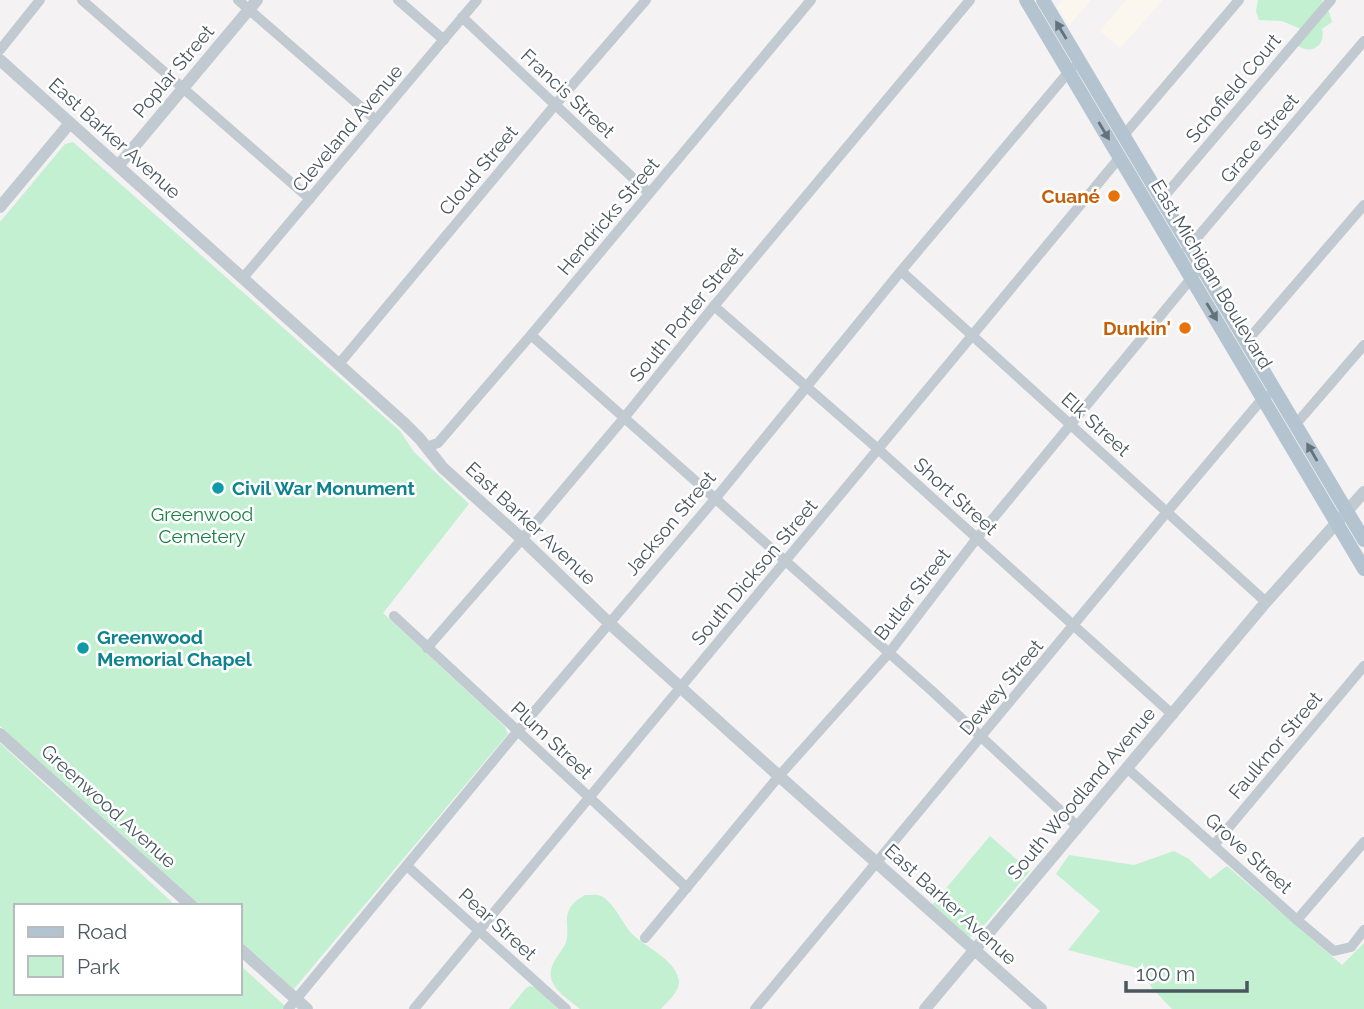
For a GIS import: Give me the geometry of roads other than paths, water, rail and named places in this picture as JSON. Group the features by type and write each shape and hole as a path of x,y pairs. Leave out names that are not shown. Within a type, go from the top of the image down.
{"main road":[{"name":"East Michigan Boulevard","path":"1026,0 1120,157 1184,250 1342,516 1364,540"},
{"name":"East Michigan Boulevard","path":"1043,0 1162,199 1184,250"},
{"name":"East Michigan Boulevard","path":"1197,273 1247,341 1270,394 1296,424 1342,516 1364,569"}],"street":[{"path":"0,50 40,0"},
{"path":"82,0 310,199"},
{"path":"238,0 253,5 376,120"},
{"path":"398,0 444,40"},
{"name":"Cleveland Avenue","path":"243,278 477,0"},
{"name":"Cloud Street","path":"339,364 646,0"},
{"name":"Hendricks Street","path":"426,447 438,443 811,0"},
{"name":"South Porter Street","path":"427,648 624,418 713,306 970,0"},
{"path":"1124,135 1239,0"},
{"name":"Schofield Court","path":"1162,199 1331,0"},
{"name":"Poplar Street","path":"118,166 253,5"},
{"name":"Francis Street","path":"463,17 649,193"},
{"name":"Grace Street","path":"1184,250 1364,41"},
{"name":"Jackson Street","path":"292,1004 1079,60"},
{"name":"East Barker Avenue","path":"0,61 404,423 443,468 609,623 1041,1009"},
{"path":"0,207 69,123"},
{"name":"South Dickson Street","path":"414,1009 1120,157"},
{"path":"1247,341 1364,205"},
{"name":"Elk Street","path":"901,271 1266,602"},
{"name":"Butler Street","path":"645,938 779,776 889,653 977,538 1197,273"},
{"name":"Short Street","path":"713,306 878,449 1173,715"},
{"path":"531,335 889,653 1077,827"},
{"path":"1296,424 1364,345"},
{"name":"Dewey Street","path":"755,1009 1167,512 1270,394"},
{"name":"South Woodland Avenue","path":"925,1009 1266,602 1364,492"},
{"name":"Plum Street","path":"394,616 687,888"},
{"name":"Faulknor Street","path":"1214,845 1364,666"},
{"name":"Greenwood Avenue","path":"0,734 190,904"},
{"name":"Grove Street","path":"1128,769 1334,951 1351,947 1364,930"},
{"path":"1297,920 1364,842"},
{"name":"Pear Street","path":"407,866 566,1009"},
{"path":"242,951 292,1004 307,1009"}],"place":[{"name":"Cuané","path":"1114,196"},
{"name":"Dunkin'","path":"1185,328"},
{"name":"Civil War Monument","path":"218,488"},
{"name":"Greenwood Memorial Chapel","path":"83,648"}],"park label":[{"name":"Greenwood Cemetery","path":"202,525"}]}
